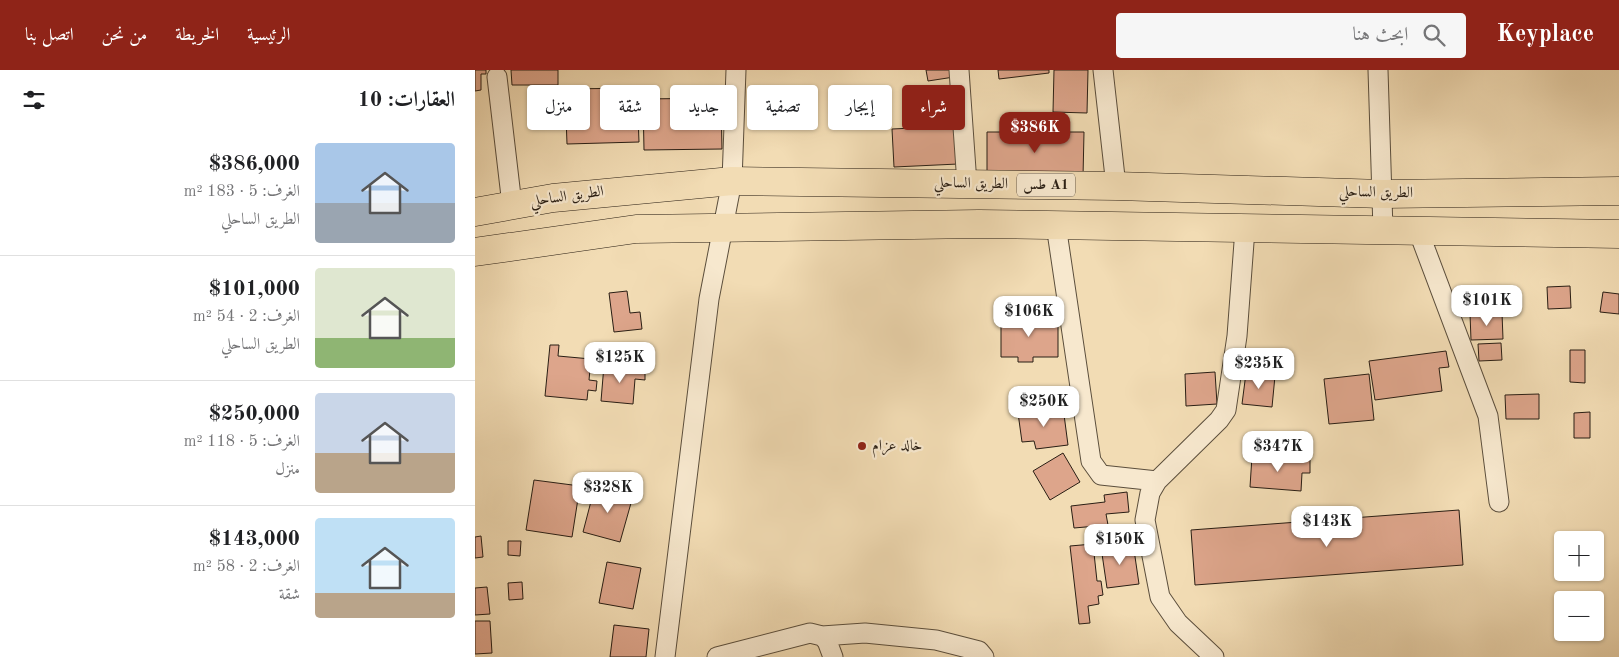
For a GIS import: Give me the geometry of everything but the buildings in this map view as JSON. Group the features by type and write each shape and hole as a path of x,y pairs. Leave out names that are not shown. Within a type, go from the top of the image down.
{"highway":[{"name":"الطريق الساحلي","path":"475,212 553,198 732,181 1116,186 1383,194 1619,191"},
{"path":"475,252 637,229 724,227 979,224 1619,234"}],"street":[{"path":"665,657 709,299 732,181 736,70"},
{"path":"959,70 967,184"},
{"path":"1103,70 1116,186"},
{"path":"1378,70 1383,230"},
{"path":"497,77 512,205"},
{"path":"1056,225 1091,461 1101,474 1157,480"},
{"path":"1215,657 1168,611 1156,585 1145,520 1150,493 1157,480 1219,420 1226,410 1237,336 1245,229"},
{"path":"1418,230 1488,416 1499,502"},
{"path":"717,657 809,633 822,636 865,633 936,640 979,651 984,657"},
{"path":"822,636 827,641 833,657"}],"place":[{"name":"خالد عزام","path":"862,446"}]}
